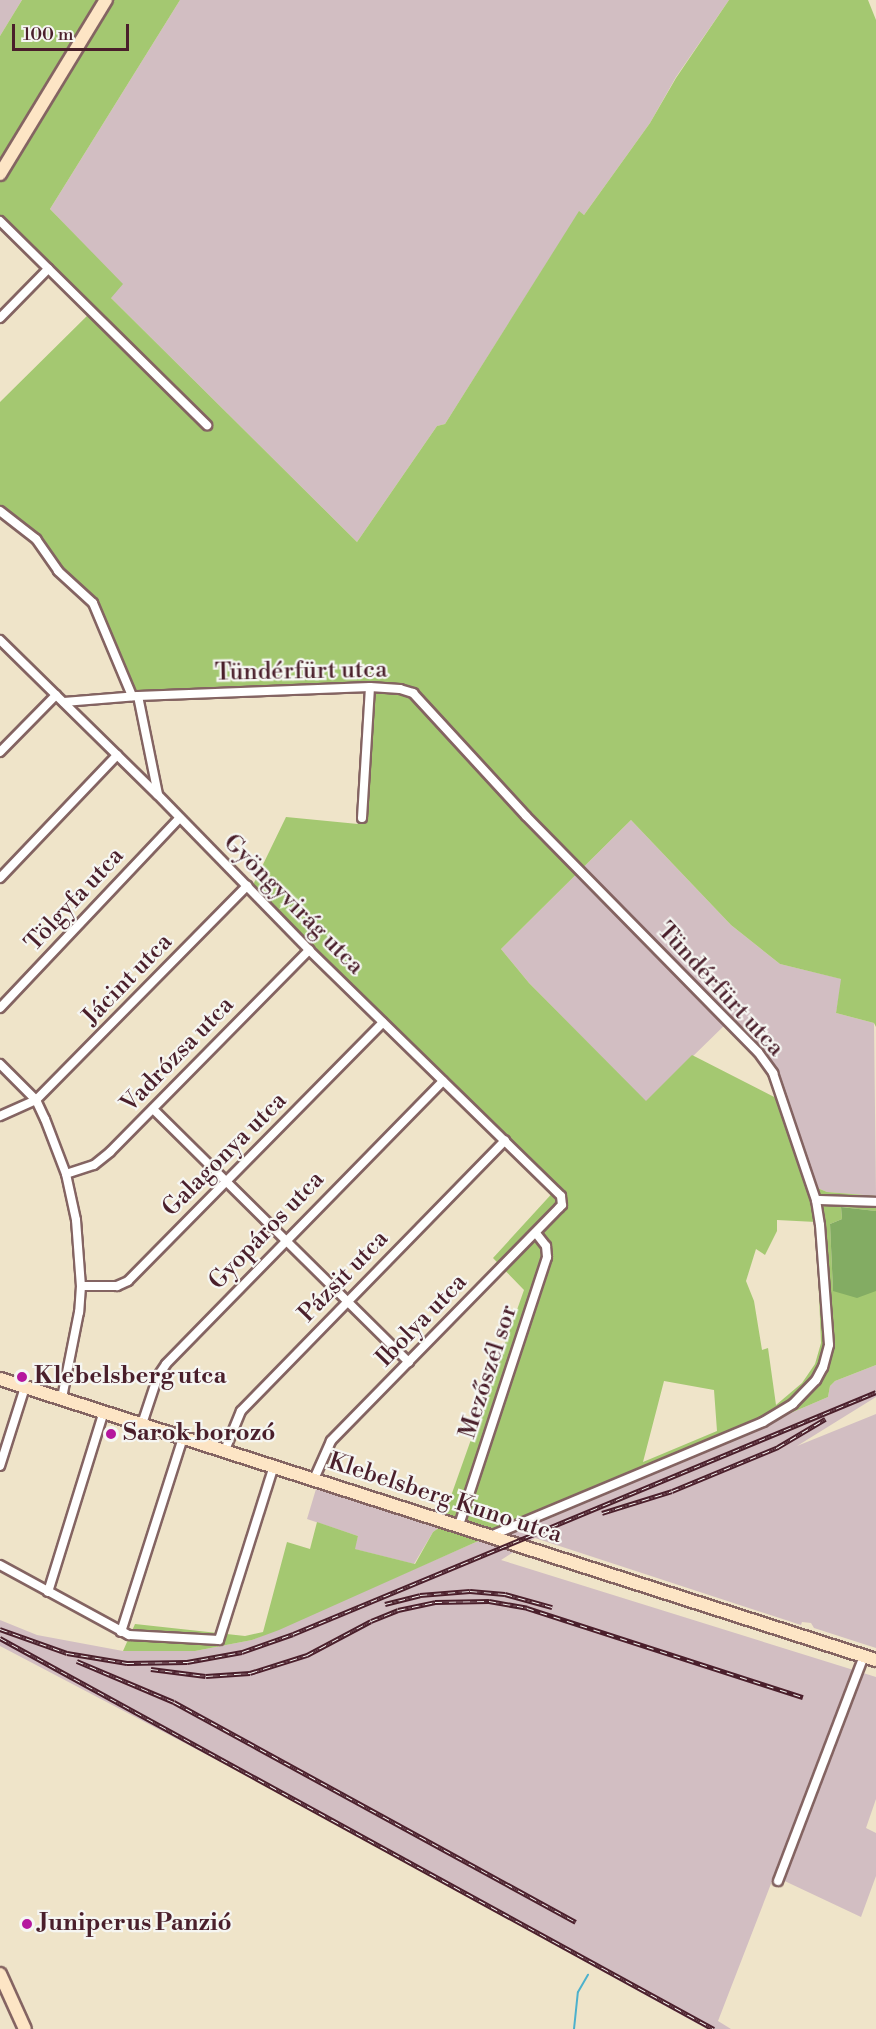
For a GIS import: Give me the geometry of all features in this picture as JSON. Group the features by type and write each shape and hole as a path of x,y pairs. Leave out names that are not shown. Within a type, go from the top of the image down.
{"street":[{"path":"0,174 106,0"},
{"path":"0,221 207,425"},
{"path":"0,318 48,269"},
{"path":"0,511 36,539 58,571 93,603 135,696 158,795"},
{"name":"Gyöngyvirág utca","path":"0,640 158,795 309,950 561,1196"},
{"path":"362,818 370,687"},
{"name":"Tündérfürt utca","path":"64,702 135,696 370,687 407,690 420,698 534,824 758,1052 773,1073 816,1200 823,1246 829,1345 823,1368 806,1392 793,1404 763,1422 490,1536"},
{"path":"0,752 56,695"},
{"path":"0,878 117,755"},
{"name":"Tölgyfa utca","path":"0,1008 179,819"},
{"name":"Jácint utca","path":"36,1100 247,886"},
{"name":"Vadrózsa utca","path":"66,1174 88,1168 102,1160 309,950"},
{"name":"Galagonya utca","path":"81,1286 117,1286 128,1281 383,1022"},
{"path":"0,1064 36,1100 66,1174 76,1220 81,1286 76,1335 62,1398"},
{"name":"Gyopáros utca","path":"142,1424 158,1376 166,1364 443,1081"},
{"path":"0,1116 36,1100"},
{"path":"153,1109 409,1362"},
{"name":"Pázsit utca","path":"225,1450 241,1411 505,1140"},
{"name":"Ibolya utca","path":"314,1479 328,1445 536,1233 562,1205 561,1196"},
{"path":"816,1200 876,1202"},
{"name":"Mezőszél sor","path":"459,1525 547,1257 546,1246 536,1233"},
{"name":"Klebelsberg Kuno utca","path":"0,1379 870,1658"},
{"path":"0,1466 25,1387"},
{"path":"48,1592 104,1411"},
{"path":"121,1632 183,1438"},
{"path":"0,1565 121,1632 137,1636 219,1640 274,1466"},
{"path":"778,1881 870,1658"},
{"path":"0,1974 25,2029"}],"shaded area":[{"path":"0,0 22,0 0,36"},
{"path":"180,0 729,0 676,77 650,123 584,215 579,212 445,424 437,426 357,542 110,297 122,284 50,209"},
{"path":"631,820 731,925 780,964 842,979 836,1013 874,1023 876,1196 827,1192 815,1187 771,1060 731,1019 646,1102 529,983 501,949"},
{"path":"876,1365 876,1397 797,1446 876,1414 876,1648 814,1628 811,1623 802,1622 801,1625 535,1538 501,1560 876,1677 876,1799 866,1828 876,1833 876,1876 861,1917 774,1876 718,2021 731,2029 707,2029 255,1780 0,1646 0,1620 37,1635 123,1651 195,1651 252,1640 476,1542 550,1516 828,1397 830,1386 835,1381"},
{"path":"316,1489 440,1527 433,1532 414,1564 354,1549 358,1536 307,1519"}],"green space":[{"path":"22,0 180,0 50,209 123,284 111,298 357,542 437,426 445,424 579,211 584,215 650,123 676,78 729,0 868,0 876,20 876,1027 874,1023 836,1013 841,979 780,964 731,925 631,820 501,949 529,983 646,1101 692,1055 786,1103 815,1187 827,1192 876,1196 876,1211 841,1207 842,1219 830,1224 833,1291 876,1289 876,1365 835,1381 830,1386 828,1397 550,1516 476,1542 279,1630 252,1640 195,1651 123,1651 135,1624 245,1636 263,1632 287,1542 310,1549 317,1522 358,1536 355,1549 415,1564 433,1532 440,1527 524,1290 493,1258 557,1188 253,885 286,817 358,824 376,683 133,692 89,593 0,505 0,402 93,310 0,218 0,36","holes":["777,1220 816,1222 821,1343 815,1364 802,1383 776,1405 768,1348 762,1350 754,1301 746,1281 756,1249 765,1255 777,1231","664,1381 714,1390 717,1431 643,1462"]},
{"path":"841,1207 876,1211 876,1291 857,1298 833,1291 830,1224 842,1219"}],"waterway":[{"path":"574,2029 578,1992 588,1975"}],"railway":[{"path":"0,1629 67,1653 127,1663 187,1662 242,1652 293,1634 876,1392"},
{"path":"602,1513 672,1491 778,1447 825,1419"},
{"path":"385,1604 420,1595 470,1591 505,1594 552,1607"},
{"path":"151,1669 206,1676 250,1673 307,1655 371,1621 398,1610 435,1602 489,1601 527,1608 803,1697"},
{"path":"0,1638 714,2029"},
{"path":"77,1661 174,1702 576,1922"}],"place":[{"name":"Klebelsberg utca","path":"22,1377"},
{"name":"Sarok borozó","path":"111,1434"},
{"name":"Juniperus Panzió","path":"27,1924"}]}
